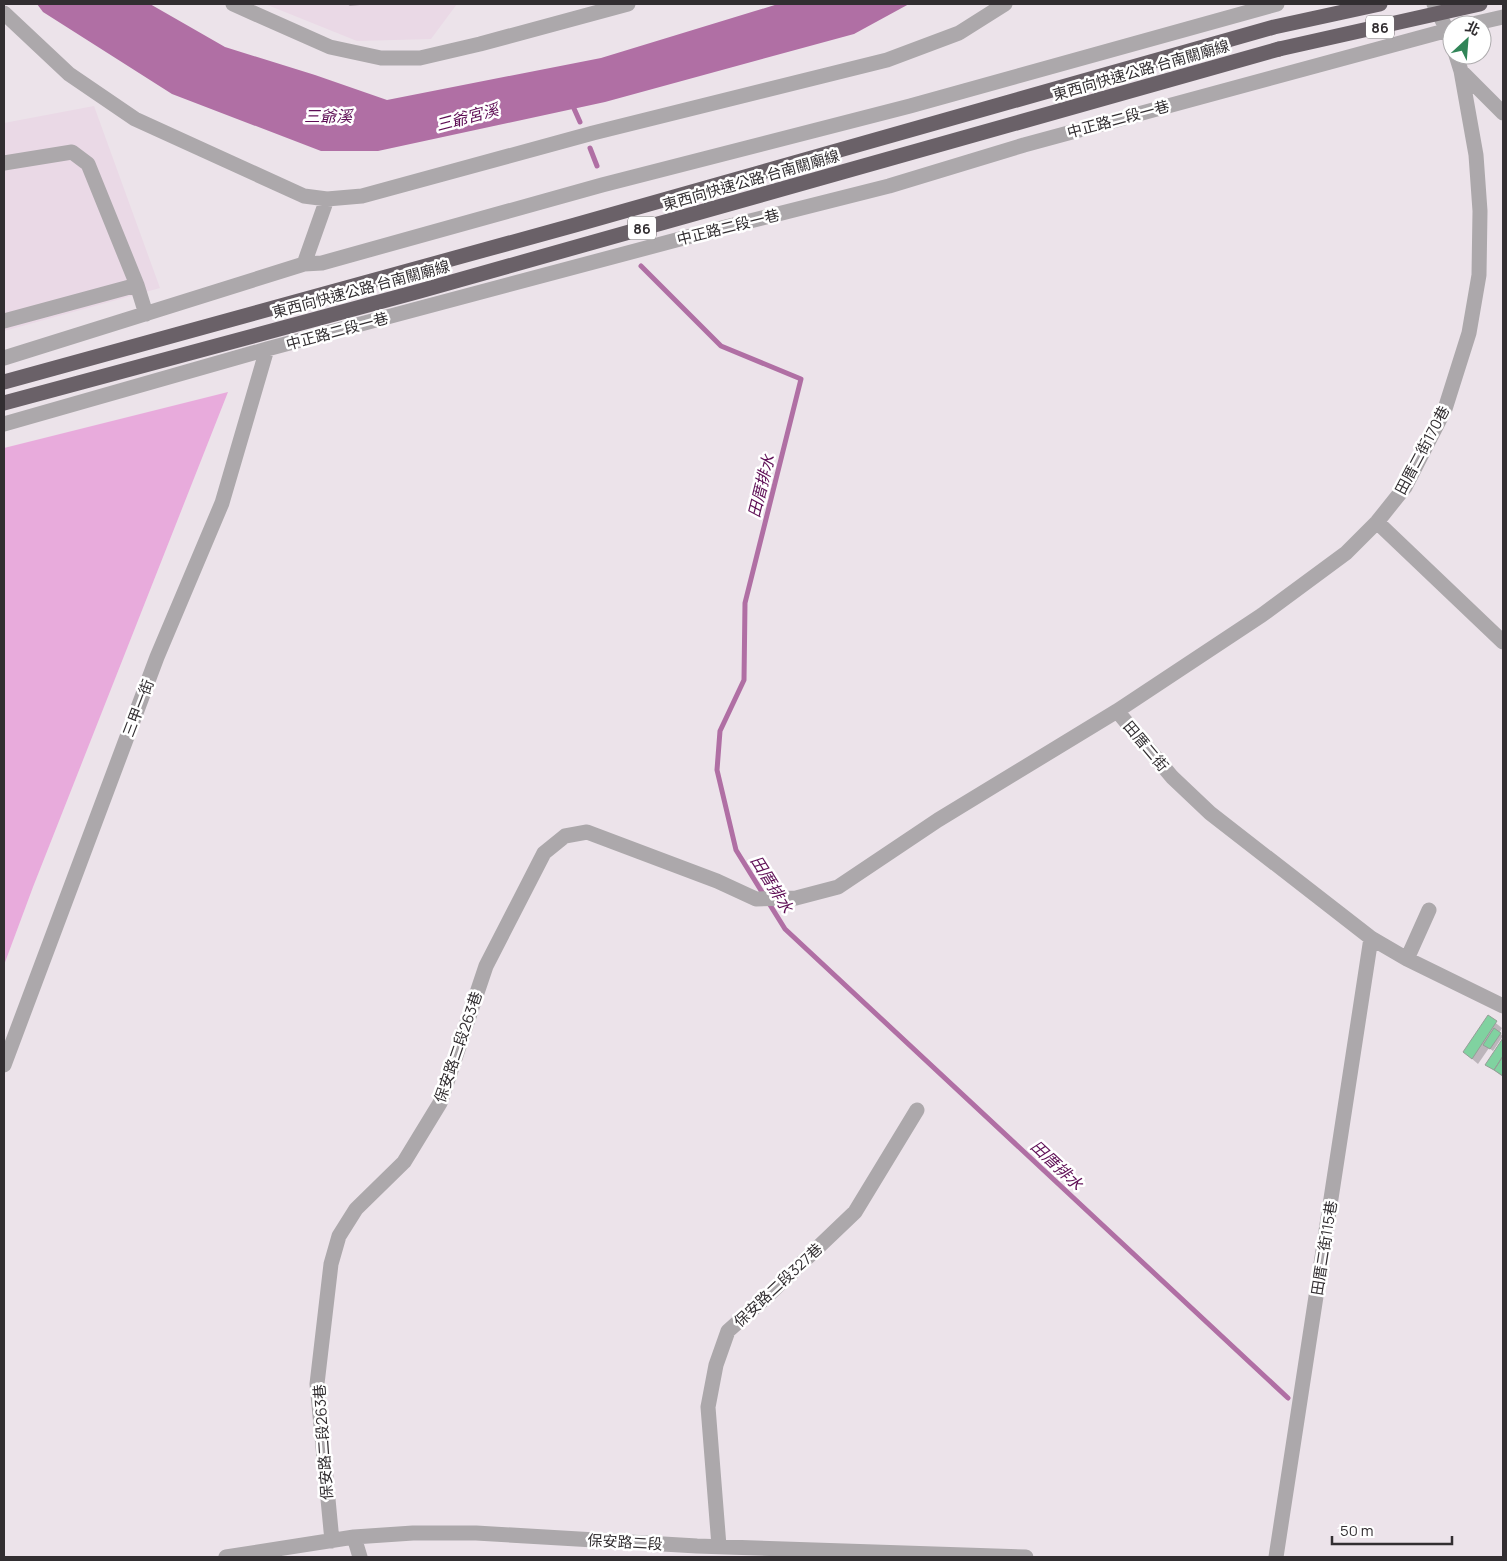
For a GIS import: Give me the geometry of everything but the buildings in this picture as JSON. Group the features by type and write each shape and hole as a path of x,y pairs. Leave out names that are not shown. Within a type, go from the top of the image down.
{"highway":[{"name":"東西向快速公路 台南關廟線","path":"4,382 575,225 1274,27 1380,4"},
{"name":"東西向快速公路 台南關廟線","path":"4,403 429,289 1279,49 1480,4"}],"street":[{"path":"232,4 330,47 381,58 420,58 480,44 628,4"},
{"path":"4,13 69,74 135,119 304,196 327,199 362,196 593,133 887,60 959,32 1004,4"},
{"path":"4,358 304,264 322,263 602,184 910,106 1277,4"},
{"path":"1434,4 1442,19"},
{"name":"中正路二段一巷","path":"4,424 267,349 710,230 889,186 1024,145 1442,36"},
{"name":"田厝二街170巷","path":"1118,711 1262,615 1346,553 1377,522 1405,487 1445,409 1469,333 1479,275 1480,211 1476,155 1459,65"},
{"path":"1461,70 1503,113"},
{"path":"4,163 72,152 88,164 137,284 146,314"},
{"path":"304,264 327,199"},
{"path":"4,321 137,284"},
{"name":"三甲一街","path":"4,1065 158,657 222,503 267,349"},
{"path":"1377,522 1503,642"},
{"name":"田厝二街","path":"763,899 796,898 838,887 938,820 1118,711 1172,777 1210,813 1371,938 1407,959 1503,1006"},
{"name":"保安路二段263巷","path":"332,1541 317,1384 331,1264 339,1236 356,1209 404,1162 440,1103 486,966 544,853 565,836 587,832 763,899"},
{"path":"1407,959 1429,910"},
{"name":"田厝二街115巷","path":"1276,1557 1371,938"},
{"name":"保安路二段327巷","path":"719,1546 708,1407 716,1365 728,1331 855,1212 917,1110"},
{"name":"保安路二段","path":"226,1557 354,1537 413,1533 476,1533 719,1546 1026,1557"},
{"path":"354,1537 360,1557"}],"shaded area":[{"path":"265,4 457,4 431,39 357,41"},
{"path":"94,106 160,288 4,331 4,123"},
{"path":"228,392 33,887 4,965 4,448"}],"water":[{"name":"三爺溪","path":"37,4 150,4 225,47 387,100 601,58 778,4 909,4 854,34 605,102 378,151 321,151 172,94 43,12"}],"waterway":[{"name":"田厝排水","path":"572,104 580,122"},
{"name":"田厝排水","path":"590,148 597,166"},
{"name":"田厝排水","path":"641,266 721,346 801,379 745,603 744,680 720,731 717,770 736,850 785,929 1288,1398"}],"water label":[{"name":"三爺宮溪","path":"467,117"}]}
